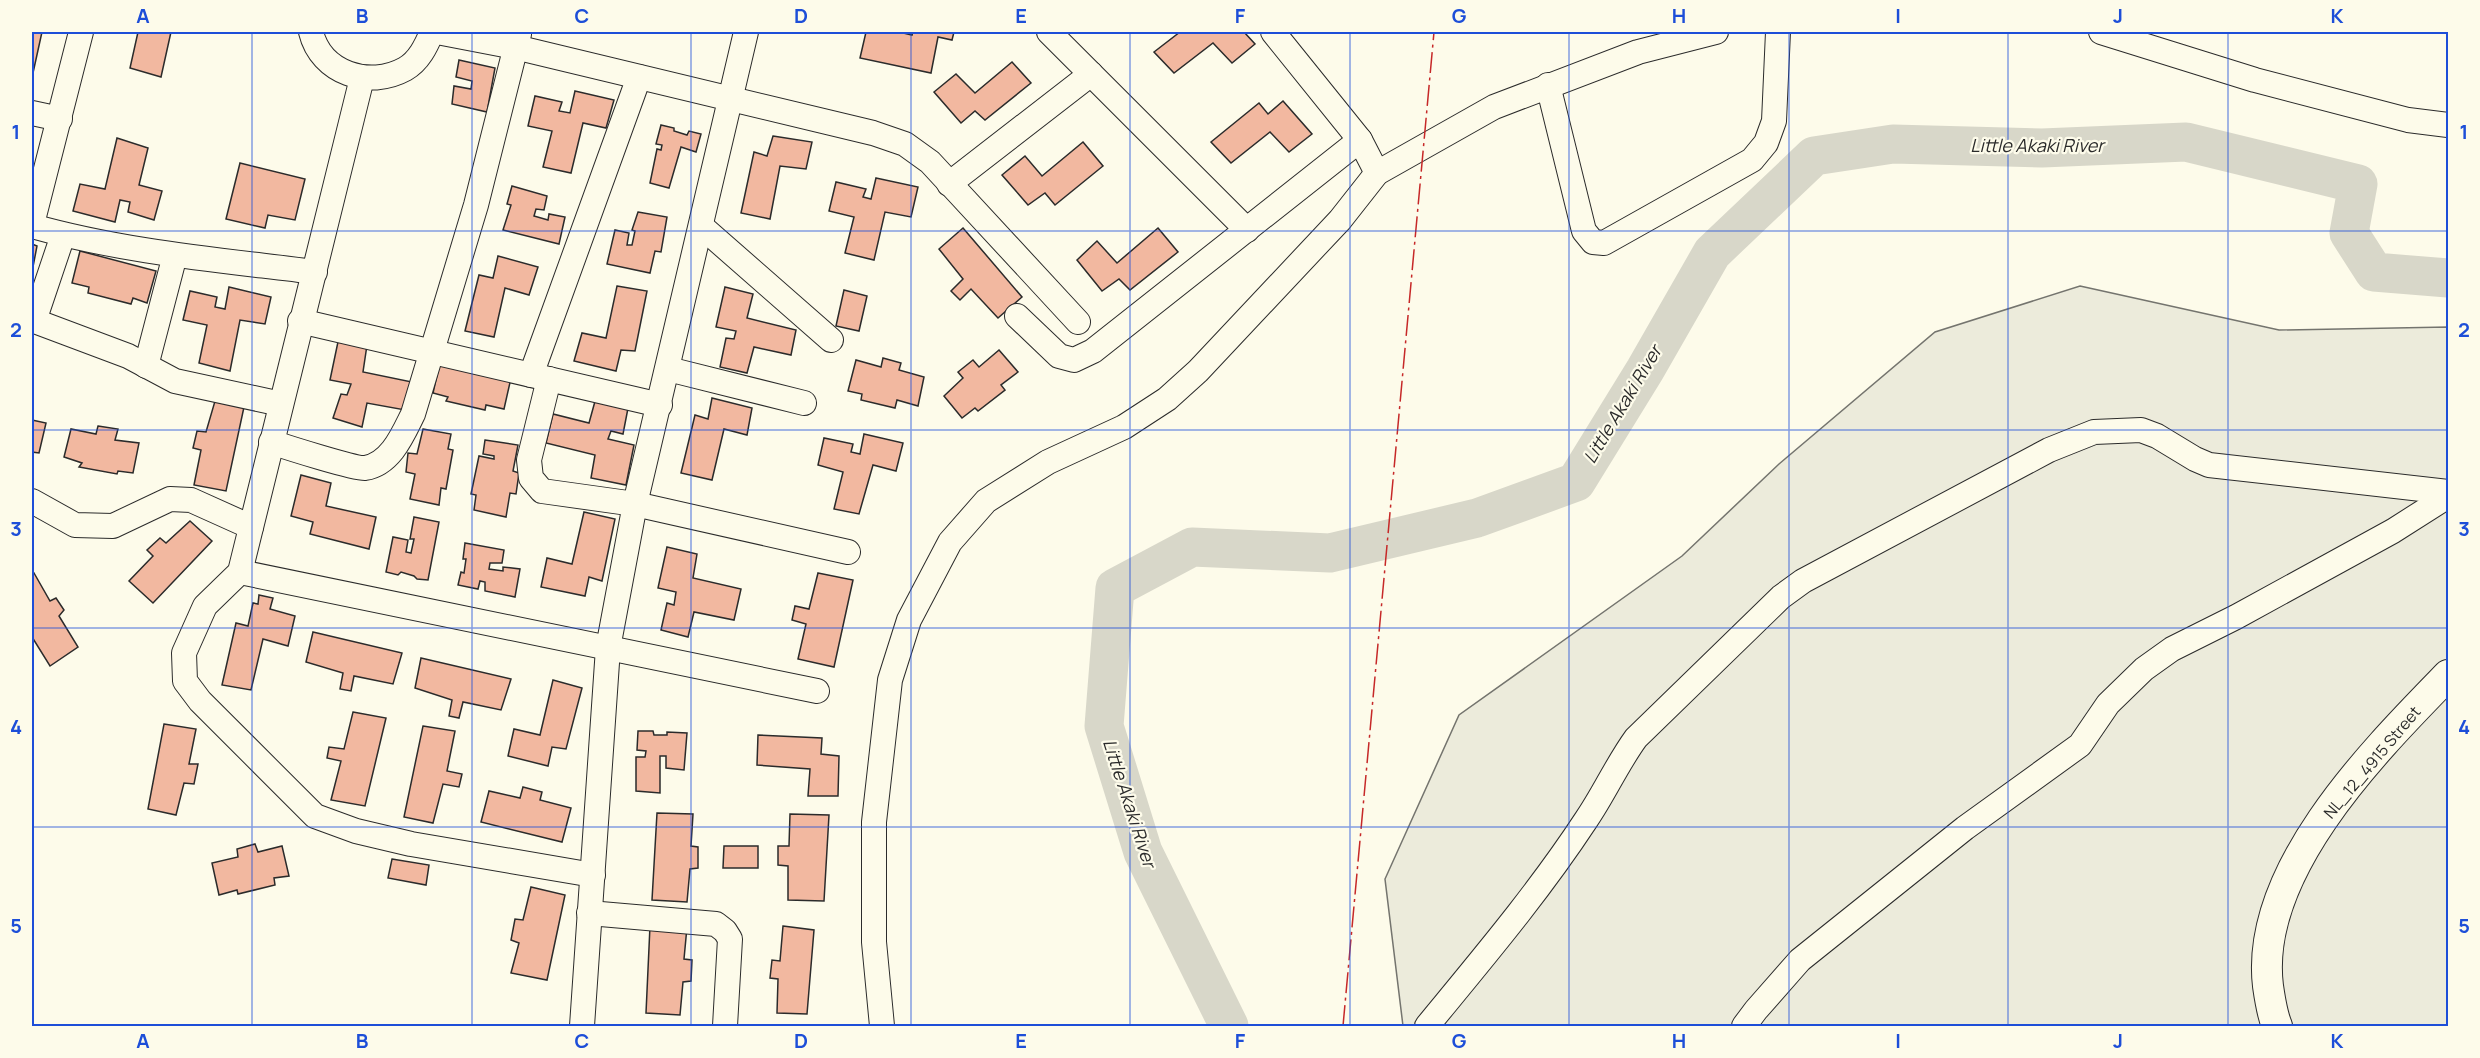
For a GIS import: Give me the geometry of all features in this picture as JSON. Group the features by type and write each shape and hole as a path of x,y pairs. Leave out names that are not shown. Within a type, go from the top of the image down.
{"main road":[{"name":"NL_12_4915 Street","path":"2277,1026 2270,1001 2267,975 2268,949 2276,914 2292,871 2336,801 2365,765 2448,675"},
{"name":"NL_12_4915 Street","path":"2290,1026 2282,1002 2279,973 2280,945 2302,876 2323,839 2346,806 2448,693"}],"street":[{"path":"81,32 32,225 63,235 175,255 315,272"},
{"path":"311,32 324,58 341,72 362,78 385,78 406,68 423,52 432,32"},
{"path":"437,32 518,39 639,77 873,133 905,144 930,162 1078,322"},
{"path":"582,1026 588,968 589,913 608,648 635,504 746,32"},
{"path":"1049,32 1247,230"},
{"path":"1273,32 1360,140 1377,173"},
{"path":"882,1026 874,942 874,822 890,680 909,620 950,542 986,501 1048,462 1124,427 1167,399 1198,371 1340,220 1377,173 1494,107 1638,52 1716,32"},
{"path":"1548,85 1584,231 1593,242 1604,243 1752,160 1766,143 1774,121 1778,32"},
{"path":"2101,32 2255,80 2408,120 2448,125"},
{"path":"271,442 364,468 381,461 398,444 413,414 476,205 518,39"},
{"path":"949,184 1091,74"},
{"path":"639,77 540,377 529,460 531,478 542,491 635,504 848,552"},
{"path":"362,78 315,272 300,321 240,572 205,606 184,653 185,681 200,701 315,816 356,831 411,844 593,875"},
{"path":"32,112 60,119"},
{"path":"1017,316 1059,356 1074,360 1093,351 1360,140"},
{"path":"701,226 831,340"},
{"path":"63,235 33,320 128,356 175,381 280,404"},
{"path":"146,366 175,255"},
{"path":"300,321 660,405"},
{"path":"668,369 804,403"},
{"path":"1427,1026 1530,900 1587,819 1636,738 1781,597 1803,581 2049,450 2094,432 2141,430 2157,436 2194,459 2209,465 2448,494"},
{"path":"1744,1026 1800,960 1965,828 2080,745 2108,704 2144,669 2172,649 2236,617 2372,542 2448,494"},
{"path":"32,501 75,525 113,526 170,499 191,500 251,527"},
{"path":"240,572 817,691"},
{"path":"589,913 716,924 725,931 730,939 725,1026"}],"shaded area":[{"path":"2080,286 2279,330 2448,327 2448,1026 1403,1026 1385,879 1459,715 1682,556 1779,464 1935,332"}],"building":[{"path":"32,32 42,32 33,73 32,73"},
{"path":"138,32 171,32 161,77 130,68"},
{"path":"866,32 899,32 912,35 913,32 954,32 952,40 938,37 931,73 860,58"},
{"path":"1180,32 1244,32 1255,44 1232,63 1213,43 1174,73 1154,52"},
{"path":"459,60 495,68 487,112 452,104 454,86 471,89 472,81 456,77"},
{"path":"1012,62 1031,83 985,120 975,111 961,123 934,92 956,74 975,93"},
{"path":"575,91 614,100 606,128 583,123 571,173 543,167 552,131 528,126 535,96 562,102 559,111 570,113"},
{"path":"1283,101 1312,134 1289,152 1270,132 1231,163 1211,142 1259,103 1268,114"},
{"path":"661,125 674,128 674,131 687,135 689,131 701,134 696,152 681,147 669,188 650,183 657,149 661,150 662,145 656,144"},
{"path":"773,136 812,142 806,169 780,166 770,219 741,213 754,152 767,156"},
{"path":"117,138 148,148 139,185 162,191 154,220 128,212 130,202 120,200 115,222 73,211 80,184 105,189"},
{"path":"1083,142 1103,166 1055,205 1045,193 1028,205 1002,175 1025,156 1042,176"},
{"path":"240,163 305,179 295,220 268,215 265,228 226,219"},
{"path":"876,178 918,187 911,217 885,212 874,260 845,253 854,217 829,211 836,182 866,189 863,197 871,199"},
{"path":"512,186 547,196 544,210 536,209 534,216 548,220 549,214 565,217 559,244 503,230 511,205 507,204"},
{"path":"638,212 667,217 661,252 655,251 650,273 607,264 615,230 629,233 627,245 632,245 635,231 632,230"},
{"path":"963,228 1022,297 998,318 971,289 960,300 951,291 963,279 939,249"},
{"path":"1158,228 1178,252 1130,290 1119,279 1102,291 1077,260 1097,241 1117,263"},
{"path":"32,244 37,246 32,272"},
{"path":"80,251 156,271 147,303 133,298 131,304 88,293 89,287 72,283"},
{"path":"498,256 538,267 529,295 505,288 494,337 465,331 479,275 493,278"},
{"path":"617,286 647,291 635,351 621,350 616,371 574,361 582,333 606,338"},
{"path":"229,287 271,297 265,324 240,320 230,371 199,363 207,325 183,320 190,291 217,297 215,307 225,309"},
{"path":"725,287 753,294 747,318 796,330 791,355 754,347 747,373 720,367 726,338 734,339 736,331 716,327"},
{"path":"844,290 867,296 859,331 836,326"},
{"path":"339,337 367,345 363,372 412,382 405,410 367,403 362,427 333,418 341,394 347,395 351,384 330,380"},
{"path":"999,350 1018,372 1001,385 1005,390 978,411 975,408 962,418 944,396 963,378 958,372 973,360 979,367"},
{"path":"883,358 901,363 899,370 924,377 918,406 897,400 895,408 861,400 862,394 848,391 856,360 881,367"},
{"path":"440,362 511,378 504,409 486,405 485,410 446,401 448,397 433,393"},
{"path":"597,394 629,403 623,434 611,431 608,439 634,445 626,485 591,478 595,455 546,443 553,414 589,423"},
{"path":"712,398 752,408 747,435 724,429 712,480 681,473 695,415 708,419"},
{"path":"215,401 244,407 226,491 194,485 201,450 193,448 197,431 206,432"},
{"path":"32,420 46,423 39,453 32,452"},
{"path":"98,426 118,429 115,440 139,443 133,473 118,471 117,474 79,467 82,463 64,457 71,429 96,434"},
{"path":"423,429 451,434 448,449 453,450 446,489 441,488 439,505 410,499 415,474 406,472 408,453 417,454"},
{"path":"864,434 903,443 896,471 873,465 859,514 834,509 843,472 818,465 824,438 853,444 851,452 860,454"},
{"path":"485,440 518,445 513,471 519,473 516,494 510,493 506,517 474,510 476,495 471,494 479,456 494,459 494,456 483,454"},
{"path":"301,475 331,483 326,506 376,517 369,549 310,534 313,522 291,516"},
{"path":"584,512 615,519 602,581 589,577 585,596 541,587 547,558 572,564"},
{"path":"414,517 439,522 428,580 417,579 401,572 398,575 386,572 393,537 408,540 406,552 411,553 414,539 410,539"},
{"path":"190,521 212,541 153,603 129,581 153,556 147,550 160,538 166,543"},
{"path":"465,543 504,550 502,563 490,563 489,569 503,571 503,567 520,569 515,597 485,591 485,582 480,581 478,589 458,585 461,572 464,573"},
{"path":"667,547 697,554 693,578 741,589 734,620 694,612 688,637 661,630 667,603 674,605 676,592 658,588"},
{"path":"34,573 50,601 56,598 64,610 59,616 78,647 50,666 32,637 32,574"},
{"path":"818,573 853,580 834,667 798,659 806,624 792,620 795,606 809,609"},
{"path":"259,595 273,598 270,609 295,616 288,646 263,639 251,690 222,685 236,623 248,626 253,603 258,604"},
{"path":"313,632 402,653 393,684 354,676 351,691 340,689 343,673 306,662"},
{"path":"421,658 511,679 501,710 463,702 459,718 449,716 452,700 415,688"},
{"path":"553,680 582,688 566,749 552,747 548,766 508,756 514,729 540,735"},
{"path":"353,712 386,718 365,806 331,800 341,761 327,758 329,747 344,749"},
{"path":"164,724 196,729 189,764 198,764 194,784 184,783 176,815 148,809"},
{"path":"423,726 455,731 447,771 462,774 459,787 443,784 433,823 404,817"},
{"path":"638,731 653,731 654,735 667,735 667,732 687,733 684,770 666,768 666,756 660,756 660,793 636,791 636,757 645,757 646,751 637,750"},
{"path":"758,735 822,738 821,754 839,756 838,796 808,796 810,769 757,765"},
{"path":"523,787 542,792 540,800 571,808 562,842 481,822 489,791 520,798"},
{"path":"657,813 693,814 691,846 698,847 698,868 690,869 687,902 652,900"},
{"path":"790,814 829,815 824,901 788,900 788,866 778,865 778,846 789,846"},
{"path":"255,844 258,852 282,846 289,876 274,878 275,885 238,894 237,890 219,895 212,863 238,857 237,849"},
{"path":"724,846 758,846 758,868 723,868"},
{"path":"392,859 429,865 426,885 388,878"},
{"path":"531,887 565,895 547,980 511,973 519,943 511,940 515,919 523,920"},
{"path":"650,926 687,927 684,959 692,960 691,981 683,982 680,1015 646,1013"},
{"path":"783,926 814,930 807,1014 777,1013 778,979 770,978 772,960 780,961"}],"waterway":[{"name":"Little Akaki River","path":"1229,1026 1143,852 1104,726 1115,588 1192,547 1330,553 1477,518 1576,482 1645,370 1712,253 1814,156 1893,144 2042,148 2186,142 2358,184 2349,233 2374,272 2448,278"}],"power":[{"path":"1343,1026 1434,32"}]}
